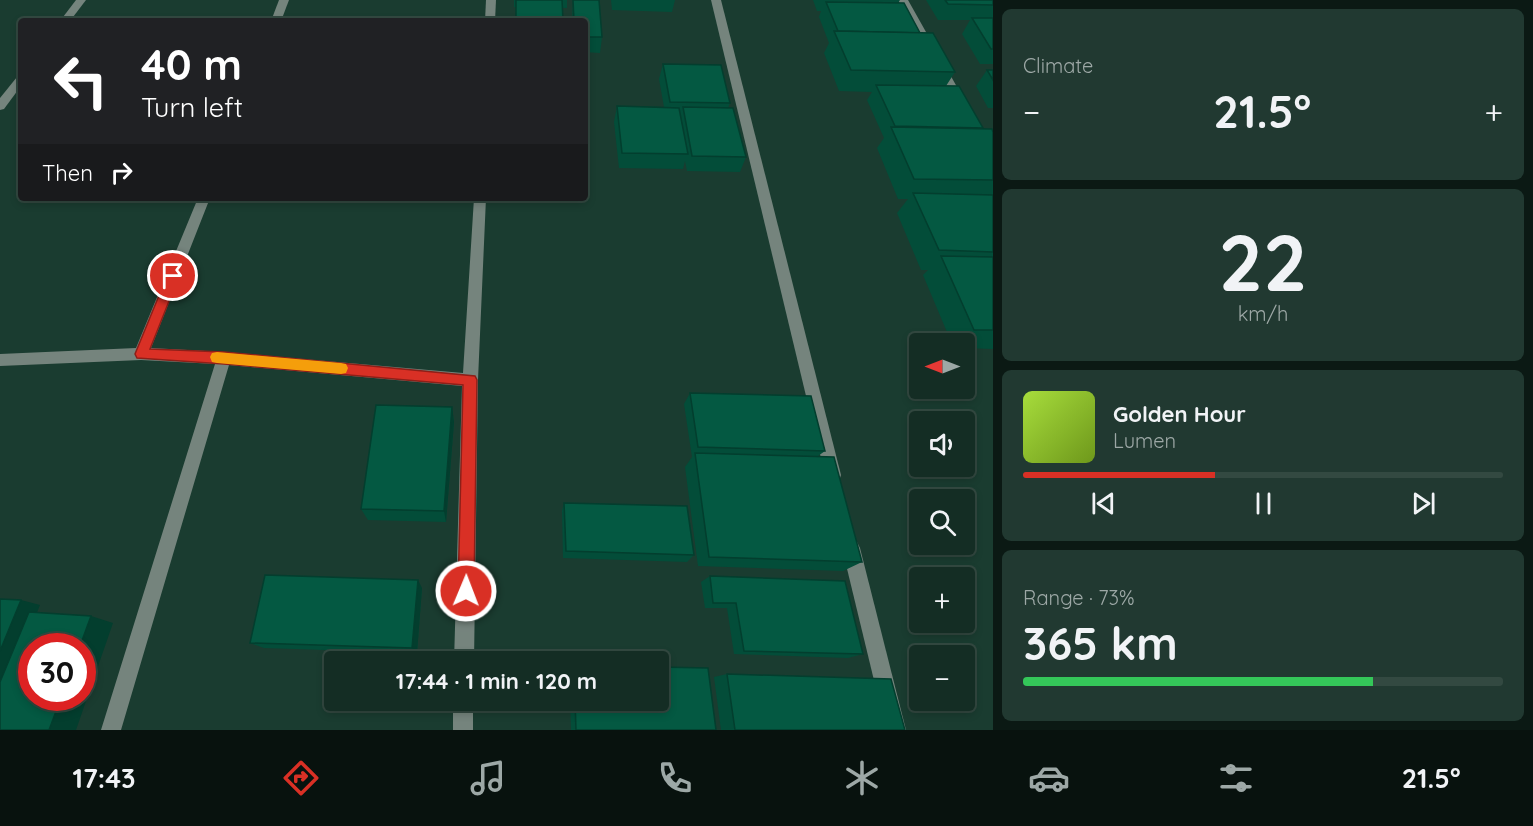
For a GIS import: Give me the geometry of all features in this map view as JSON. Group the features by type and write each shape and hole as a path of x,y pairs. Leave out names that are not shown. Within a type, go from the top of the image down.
{"street":[{"path":"67,18 81,0"},
{"path":"277,18 284,0"},
{"path":"490,18 491,0"},
{"path":"716,0 836,487"},
{"path":"903,0 965,112"},
{"path":"0,106 18,83"},
{"path":"141,354 203,201"},
{"path":"464,651 470,380 480,201"},
{"path":"0,360 141,354 224,358 470,380"},
{"path":"111,730 224,358"},
{"path":"847,533 896,730"},
{"path":"463,730 464,711"}],"building":[{"path":"516,0 562,0 563,18 516,18"},
{"path":"573,0 599,0 602,37 588,37 588,18 574,18"},
{"path":"945,0 993,0 993,5 948,4"},
{"path":"826,2 904,3 920,33 838,31"},
{"path":"972,18 993,18 993,49 991,49"},
{"path":"834,31 933,33 955,72 851,70"},
{"path":"663,64 721,65 730,103 670,102"},
{"path":"987,70 993,70 993,80"},
{"path":"876,85 959,86 983,128 895,126"},
{"path":"617,106 679,108 688,154 622,153"},
{"path":"683,107 733,108 746,157 692,156"},
{"path":"891,127 992,129 993,180 914,179"},
{"path":"913,193 993,195 993,252 939,250"},
{"path":"941,256 993,257 993,330 974,330"},
{"path":"690,393 811,396 825,451 698,447"},
{"path":"376,405 452,407 444,511 361,509"},
{"path":"695,453 834,457 862,562 709,557"},
{"path":"564,503 687,506 694,555 566,551"},
{"path":"265,575 418,580 412,648 250,643"},
{"path":"710,576 845,581 863,654 744,651 736,603 713,603"},
{"path":"0,599 21,600 0,651"},
{"path":"29,612 91,616 85,633 20,633"},
{"path":"18,639 18,711 56,711 49,730 0,730 0,682"},
{"path":"669,667 708,668 716,730 576,730 575,711 669,711"},
{"path":"727,674 891,679 905,730 735,730"}],"slow traffic":[{"path":"217,357 341,368"}],"route":[{"path":"173,276 141,354 224,358 470,380 466,591"}]}
